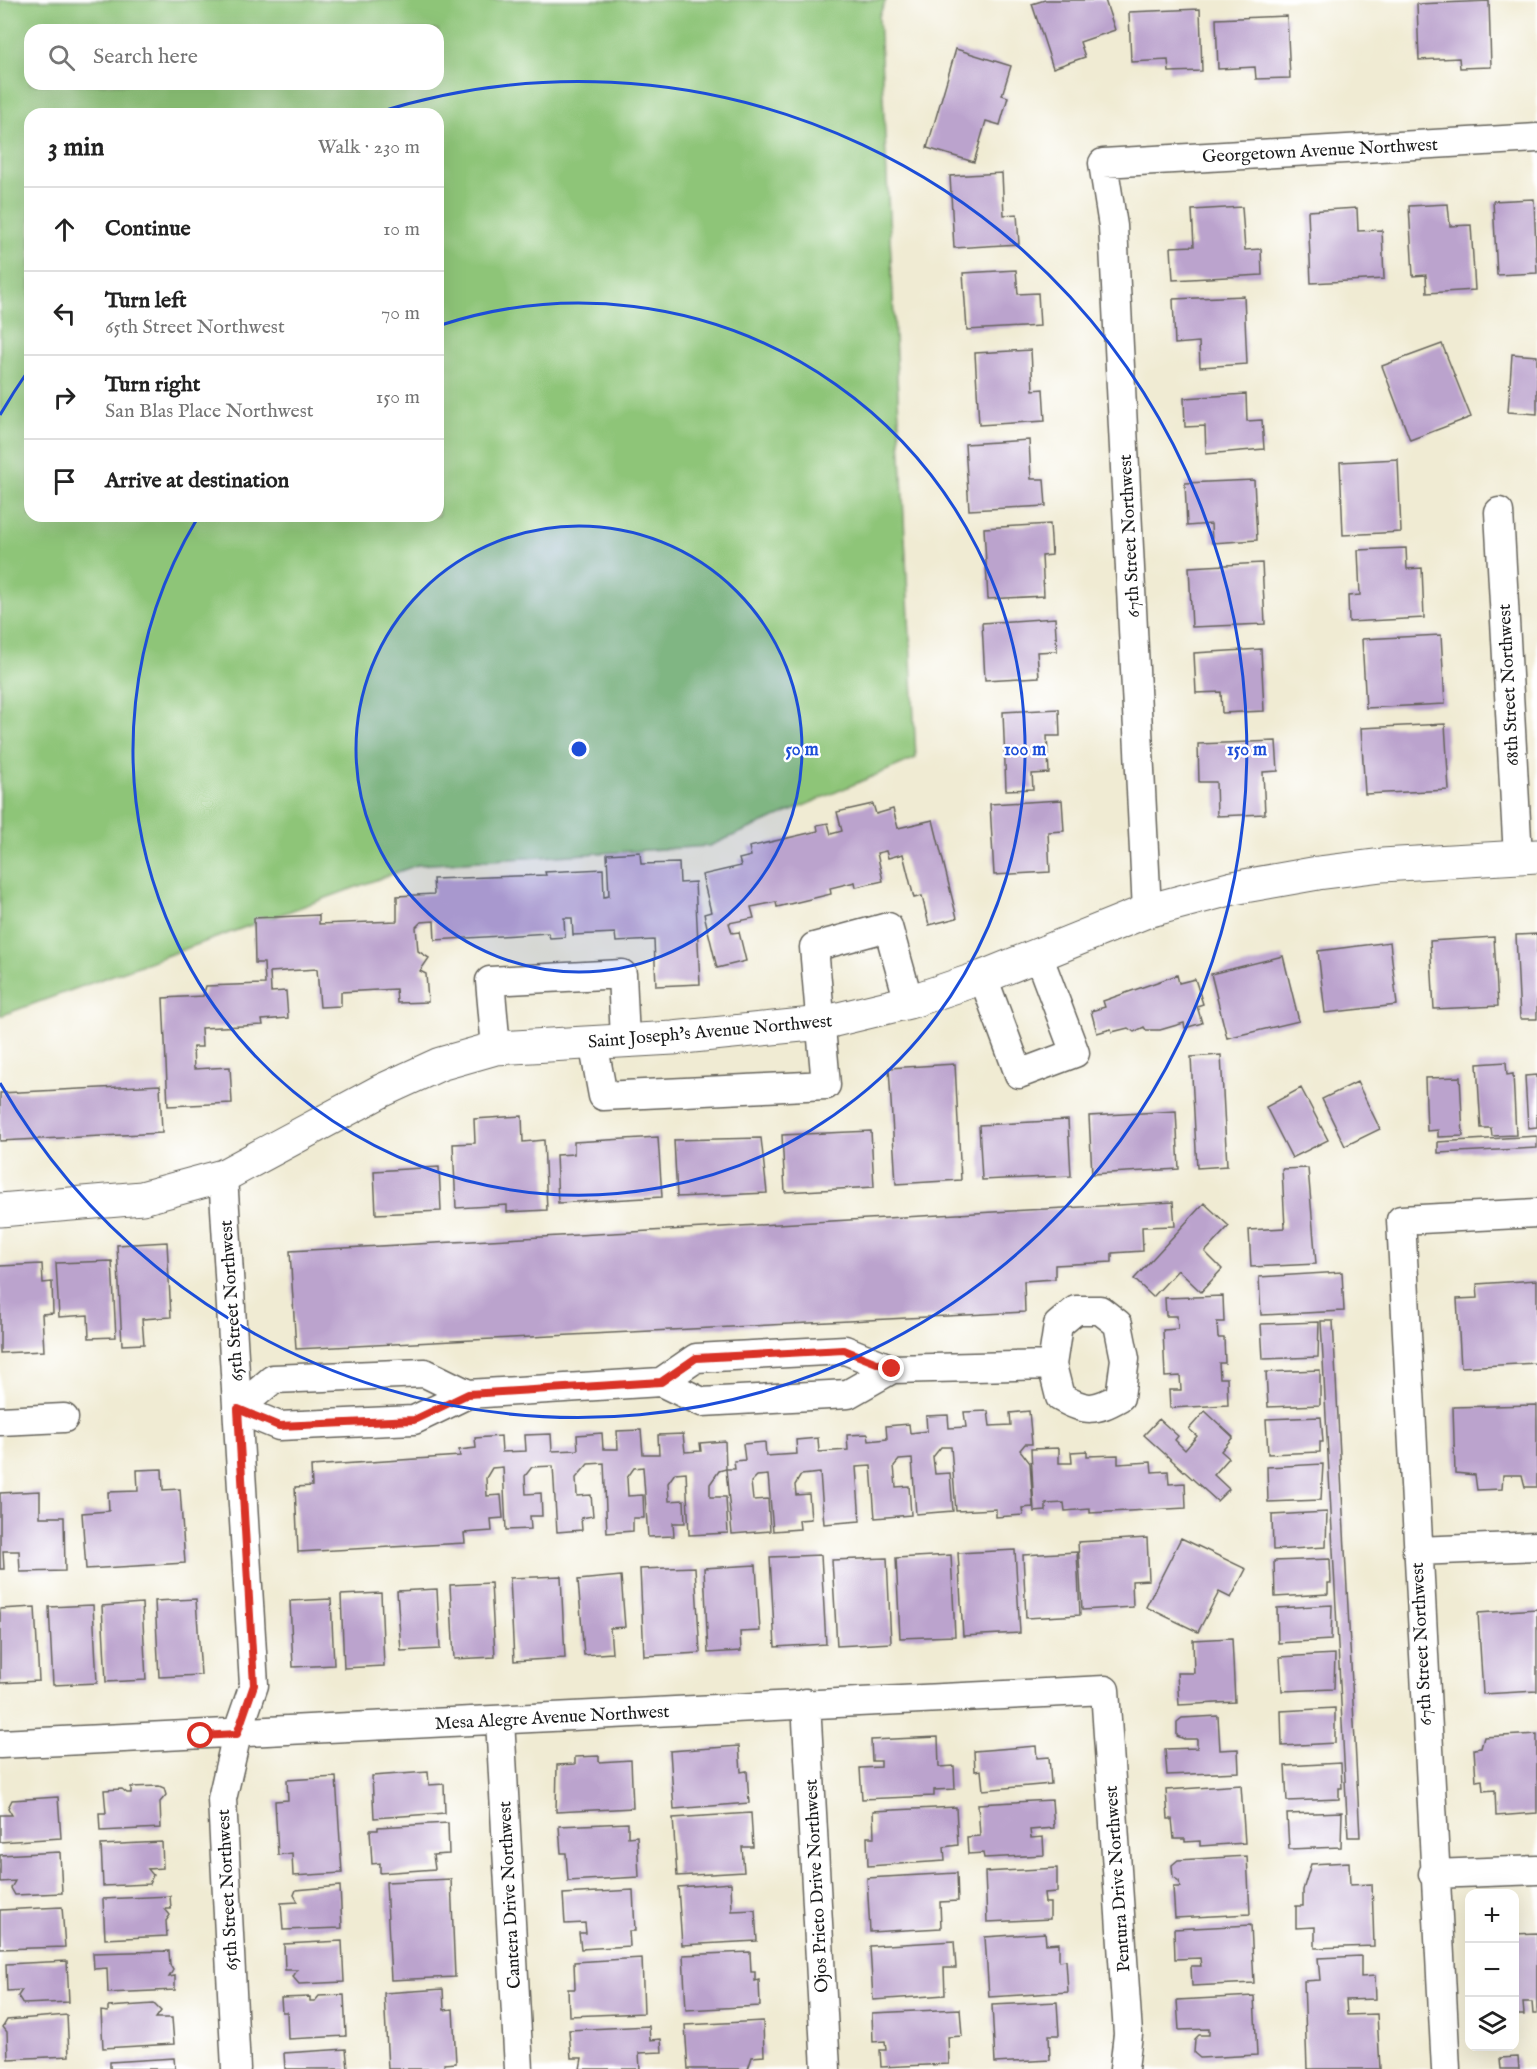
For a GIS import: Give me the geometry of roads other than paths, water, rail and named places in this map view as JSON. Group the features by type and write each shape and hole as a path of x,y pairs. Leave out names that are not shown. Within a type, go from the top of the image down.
{"street":[{"name":"Georgetown Avenue Northwest","path":"1104,163 1537,138"},
{"name":"67th Street Northwest","path":"1104,163 1113,226 1147,911"},
{"name":"68th Street Northwest","path":"1499,512 1527,857"},
{"name":"Saint Joseph's Avenue Northwest","path":"0,1210 142,1198 223,1176 391,1086 440,1064 496,1048 625,1040 822,1023 909,1002 983,977 1147,911 1233,888 1318,873 1382,865 1527,857"},
{"path":"593,1042 603,1096 826,1084 814,947 888,927 909,1002"},
{"path":"983,977 1019,1074 1075,1053 1038,955"},
{"path":"496,1048 490,981 622,974 625,1040"},
{"name":"65th Street Northwest","path":"223,1176 254,1685 237,1734 222,1799 236,2069"},
{"name":"67th Street Northwest","path":"1446,2069 1401,1220 1537,1213"},
{"path":"661,1382 696,1358 844,1350 892,1369 1052,1365"},
{"path":"468,1394 425,1373 273,1379 238,1409 279,1426 414,1420 468,1394 661,1382 702,1402 848,1394 892,1369"},
{"path":"0,1421 64,1418"},
{"path":"1417,1551 1537,1546"},
{"name":"Mesa Alegre Avenue Northwest","path":"0,1744 1105,1690"},
{"name":"Pentura Drive Northwest","path":"1105,1690 1128,2034 1124,2069"},
{"name":"Ojos Prieto Drive Northwest","path":"807,1703 826,2069"},
{"name":"Cantera Drive Northwest","path":"500,1720 519,2069"},
{"path":"1434,1874 1537,1870"}]}
